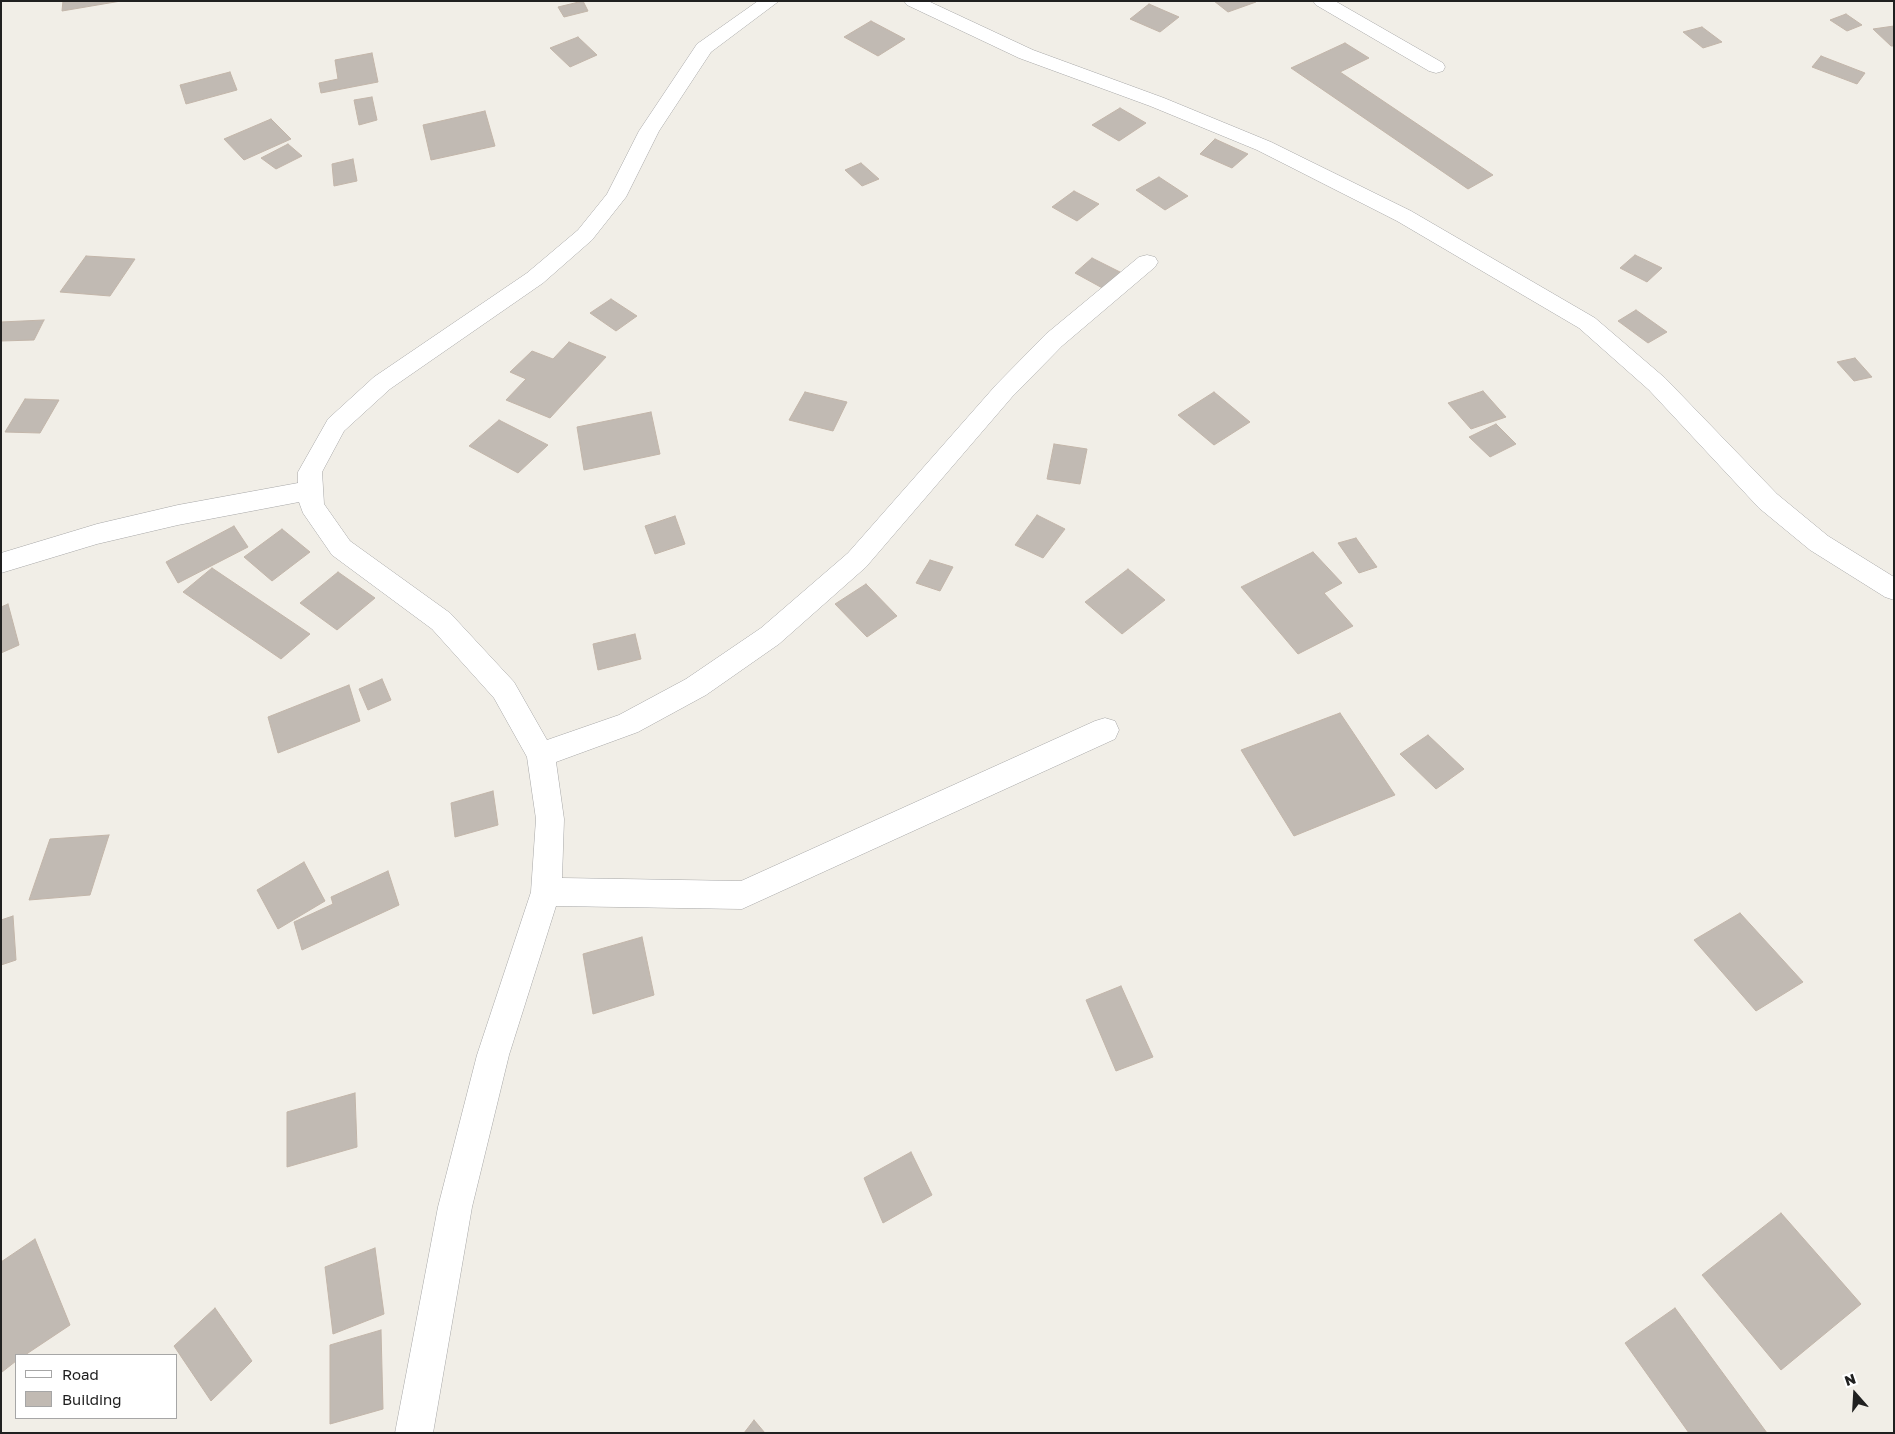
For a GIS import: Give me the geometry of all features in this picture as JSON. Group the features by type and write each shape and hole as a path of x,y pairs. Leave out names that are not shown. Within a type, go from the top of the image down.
{"street":[{"path":"414,1433 455,1207 493,1054 546,892 550,819 541,754 504,690 441,621 341,548 312,506 310,472 336,425 382,383 535,278 586,235 616,197 649,131 704,48 770,1"},
{"path":"913,1 1026,54 1157,102 1264,146 1404,216 1587,323 1657,384 1768,501 1820,543 1894,590"},
{"path":"1322,1 1436,67"},
{"path":"541,754 628,724 696,688 770,636 857,560 1004,391 1054,340 1147,262"},
{"path":"1,563 97,534 178,515 311,490"},
{"path":"546,892 742,895 1106,730"}],"building":[{"path":"63,1 121,1 62,11"},
{"path":"583,1 588,11 564,17 558,7"},
{"path":"1214,1 1255,1 1256,2 1228,12"},
{"path":"1149,4 1179,17 1160,32 1130,19"},
{"path":"1846,14 1862,25 1847,31 1830,20"},
{"path":"871,21 905,39 878,56 844,37"},
{"path":"1894,26 1894,46 1891,46 1873,29"},
{"path":"1702,27 1722,42 1703,48 1683,32"},
{"path":"578,37 597,55 570,67 550,48"},
{"path":"1345,43 1369,58 1340,72 1493,175 1468,189 1291,68"},
{"path":"372,53 378,82 321,93 319,83 338,79 335,60"},
{"path":"1821,56 1865,73 1857,84 1812,67"},
{"path":"230,72 237,90 186,104 180,85"},
{"path":"372,97 377,120 359,125 354,100"},
{"path":"1120,108 1146,123 1119,141 1092,125"},
{"path":"485,111 495,146 431,160 423,125"},
{"path":"271,119 291,139 244,160 224,139"},
{"path":"1215,139 1248,154 1232,168 1200,154"},
{"path":"288,144 302,156 276,169 261,158"},
{"path":"353,159 357,181 334,186 332,164"},
{"path":"861,163 879,179 862,186 845,170"},
{"path":"1159,177 1188,196 1165,210 1136,190"},
{"path":"1074,191 1099,204 1077,221 1052,207"},
{"path":"1635,255 1662,268 1647,282 1620,268"},
{"path":"86,256 135,259 110,296 60,292"},
{"path":"1092,258 1124,274 1106,290 1075,273"},
{"path":"611,299 637,316 616,331 590,313"},
{"path":"1636,310 1667,332 1648,343 1618,321"},
{"path":"44,320 34,340 1,341 1,322"},
{"path":"569,342 606,357 550,418 506,400 526,379 510,372 532,351 553,359"},
{"path":"1855,358 1872,377 1854,381 1837,362"},
{"path":"1483,391 1506,417 1471,429 1448,403"},
{"path":"805,392 847,402 833,431 789,420"},
{"path":"1214,392 1250,422 1214,445 1178,415"},
{"path":"25,399 59,400 40,433 5,432"},
{"path":"651,412 660,454 584,470 577,427"},
{"path":"499,420 548,445 518,473 469,446"},
{"path":"1496,424 1516,444 1490,457 1469,437"},
{"path":"1054,444 1087,449 1080,484 1047,479"},
{"path":"1037,515 1065,529 1043,558 1015,545"},
{"path":"675,516 685,544 655,554 645,526"},
{"path":"234,526 248,547 178,583 166,562"},
{"path":"282,529 310,552 272,581 244,557"},
{"path":"1356,538 1377,567 1359,573 1338,543"},
{"path":"1313,552 1342,583 1324,593 1353,626 1298,654 1241,587"},
{"path":"930,560 953,567 940,591 916,583"},
{"path":"212,568 310,634 281,659 183,592"},
{"path":"1128,569 1165,600 1122,634 1085,602"},
{"path":"338,572 375,598 337,630 300,603"},
{"path":"866,584 897,616 867,637 835,604"},
{"path":"8,604 19,645 1,653 1,607"},
{"path":"635,634 641,659 598,670 593,644"},
{"path":"382,679 391,700 368,710 359,689"},
{"path":"349,685 360,721 278,753 268,717"},
{"path":"1340,713 1395,795 1294,836 1241,750"},
{"path":"1428,735 1464,769 1436,789 1400,754"},
{"path":"493,791 498,825 455,837 451,803"},
{"path":"109,835 90,895 29,900 50,839"},
{"path":"304,862 325,901 278,929 257,890"},
{"path":"388,871 399,905 302,950 294,922 333,904 331,897"},
{"path":"1740,913 1803,982 1756,1011 1694,940"},
{"path":"13,916 16,960 1,965 1,920"},
{"path":"642,937 654,995 593,1014 583,954"},
{"path":"1121,986 1153,1057 1116,1071 1086,1000"},
{"path":"355,1093 357,1147 287,1167 287,1112"},
{"path":"911,1152 932,1195 883,1223 864,1178"},
{"path":"1781,1213 1861,1304 1781,1370 1702,1275"},
{"path":"35,1239 70,1325 26,1354 15,1354 15,1362 2,1372 1,1262"},
{"path":"375,1248 384,1314 333,1334 325,1267"},
{"path":"215,1308 252,1361 211,1401 174,1346"},
{"path":"1675,1308 1767,1433 1689,1433 1625,1343"},
{"path":"381,1330 383,1409 330,1424 330,1345"},
{"path":"754,1420 765,1433 744,1433"}]}
